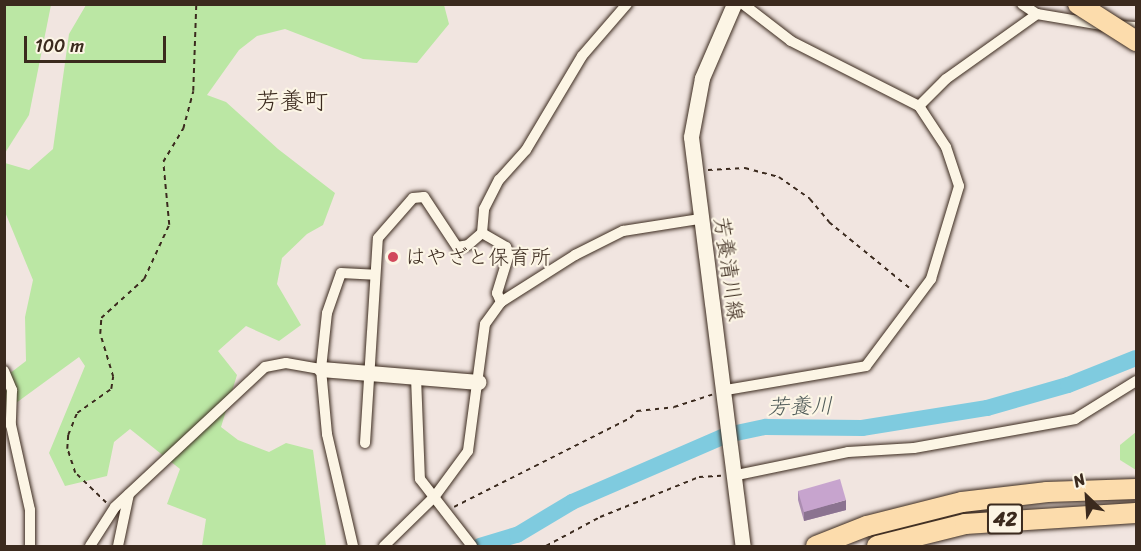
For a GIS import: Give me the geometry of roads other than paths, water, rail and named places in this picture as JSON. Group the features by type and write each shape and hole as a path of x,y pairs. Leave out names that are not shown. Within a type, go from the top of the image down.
{"highway":[{"path":"1078,4 1137,41"},
{"path":"816,546 877,523 962,502 1047,492 1137,489"},
{"name":"42","path":"877,546 974,523 1137,513"},
{"path":"918,546 1016,529 1137,525"}],"main road":[{"name":"芳養清川線","path":"734,4 702,78 693,114 700,219 727,395 737,472 743,546"},
{"path":"321,369 478,382"}],"street":[{"path":"365,443 378,238 413,198 424,197 458,247 468,245 482,233 484,209 499,180 526,150 582,56 627,4"},
{"path":"727,395 866,366 931,279 960,186 946,147 919,106 791,41 743,4"},
{"path":"1022,4 1036,14 1100,25 1137,27"},
{"path":"1100,25 1103,4"},
{"path":"919,106 946,79 1036,14"},
{"path":"384,546 435,496 468,451 485,324 501,302 575,255 623,231 700,219"},
{"path":"482,233 506,247 509,254 497,293 501,302"},
{"path":"353,546 327,434 321,369 327,313 341,273 375,275"},
{"path":"90,546 115,507 265,367 286,363 321,369"},
{"path":"4,371 12,390 11,424 30,510 30,546"},
{"path":"416,376 418,469 472,546"},
{"path":"737,472 848,453 914,448 1075,419 1137,381"},
{"path":"118,546 129,494"}],"waterway":[{"name":"芳養川","path":"480,546 517,535 572,502 727,435 766,427 862,428 987,408 1068,385 1136,358"}],"place":[{"name":"はやざと保育所","path":"393,257"}],"district":[{"name":"芳養町","path":"292,102"}]}
